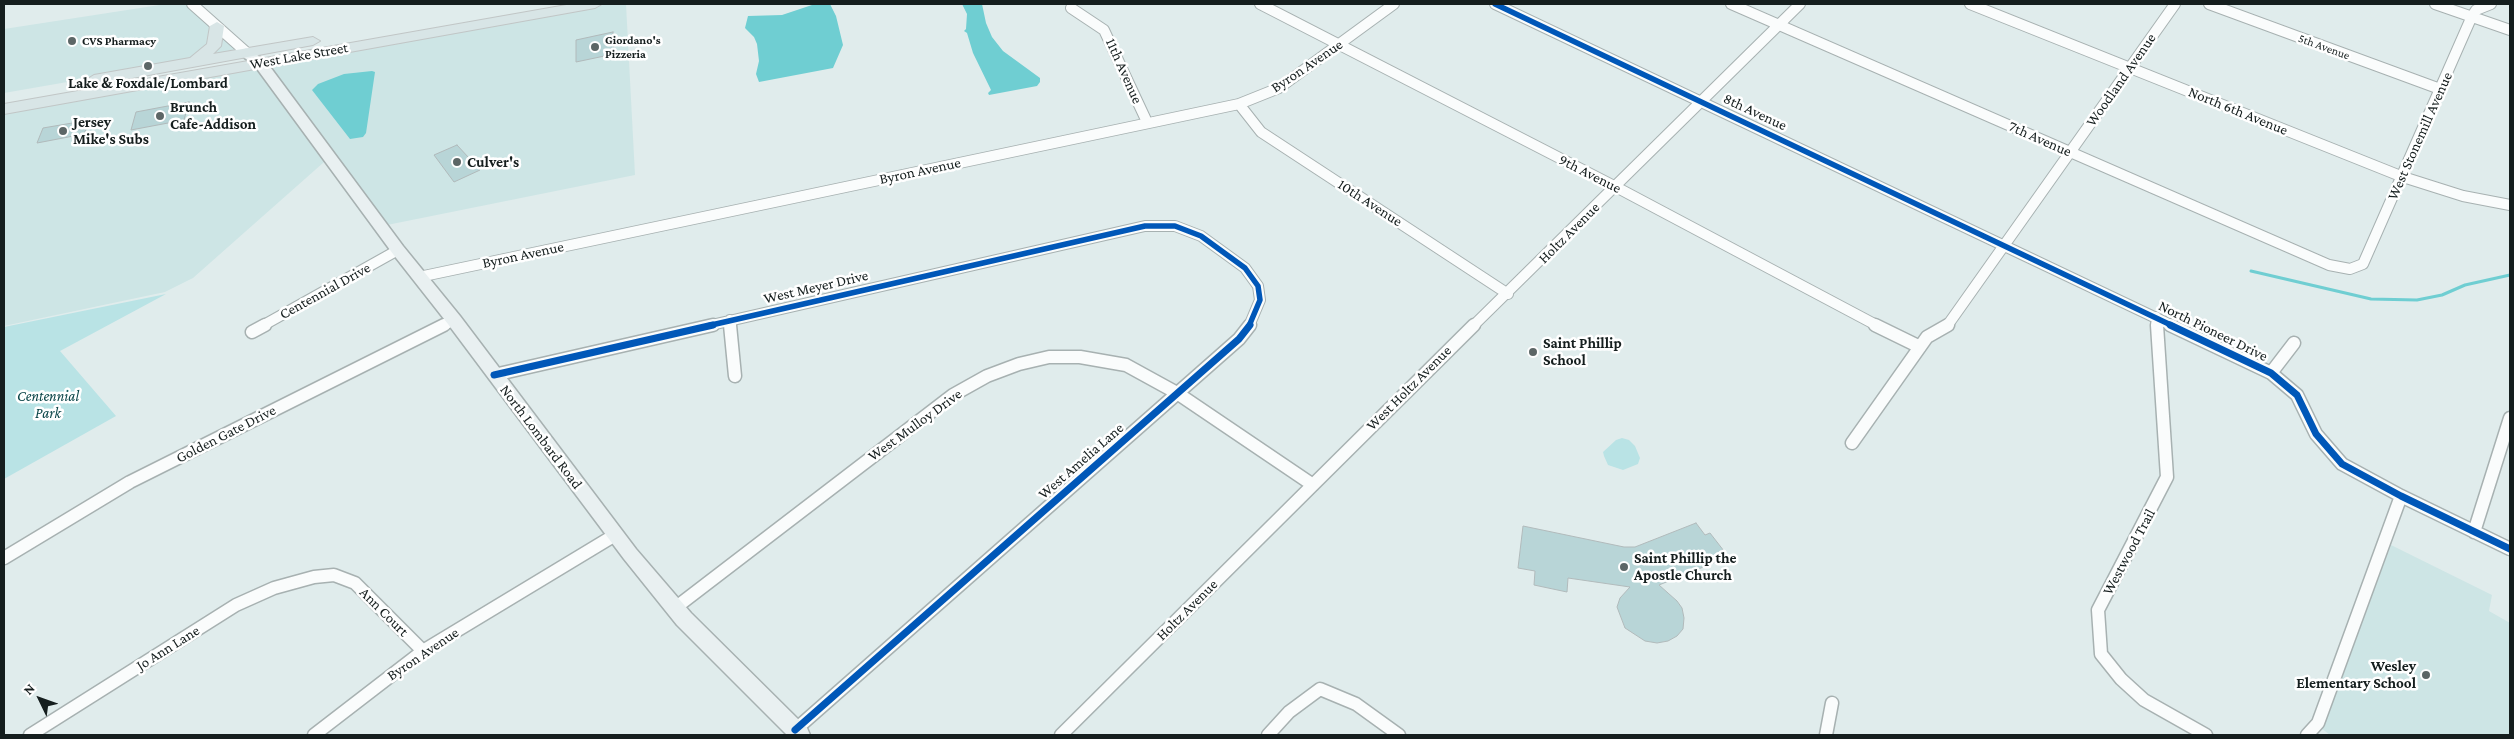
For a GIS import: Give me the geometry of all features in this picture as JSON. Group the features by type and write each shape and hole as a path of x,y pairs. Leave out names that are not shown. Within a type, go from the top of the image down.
{"main road":[{"name":"West Lake Street","path":"4,96 246,52 537,4"},
{"name":"West Lake Street","path":"4,109 595,4"},
{"path":"195,61 214,46 217,26"}],"street":[{"path":"192,4 246,52"},
{"name":"9th Avenue","path":"1260,4 1338,46 1616,187 1837,306 1920,347"},
{"name":"Byron Avenue","path":"419,277 1239,104 1279,88 1394,4"},
{"name":"8th Avenue","path":"1495,4 2004,245"},
{"name":"7th Avenue","path":"1731,4 2330,265 2350,269"},
{"name":"Holtz Avenue","path":"1508,294 1800,4"},
{"name":"North 6th Avenue","path":"1970,4 2403,177 2463,196 2510,205"},
{"name":"Woodland Avenue","path":"1852,443 1927,336 1948,326 2175,4"},
{"name":"5th Avenue","path":"2209,4 2440,89"},
{"path":"2435,4 2510,30"},
{"path":"2472,16 2476,10 2491,4"},
{"name":"11th Avenue","path":"1071,8 1104,30 1108,36 1147,122"},
{"name":"West Stonemill Avenue","path":"2350,269 2363,264 2403,177 2472,16"},
{"name":"North Lombard Road","path":"246,52 260,64 398,250 454,320 615,535 675,608 798,733"},
{"name":"10th Avenue","path":"1239,104 1261,132 1508,294"},
{"name":"West Meyer Drive","path":"494,375 1145,226"},
{"name":"West Amelia Lane","path":"798,733 1240,338 1251,324 1260,300 1258,286 1245,268 1201,236 1175,226 1145,226"},
{"name":"North Pioneer Drive","path":"2004,245 2156,316 2271,373 2297,394 2316,434 2342,464 2401,496 2510,549"},
{"name":"Centennial Drive","path":"252,332 398,250"},
{"name":"West Holtz Avenue","path":"1313,484 1445,352 1508,294"},
{"name":"Westwood Trail","path":"2156,316 2165,484 2098,610 2101,654 2121,679 2144,700 2206,735"},
{"name":"Golden Gate Drive","path":"4,558 130,482 454,320"},
{"path":"730,320 735,376"},
{"name":"North Pioneer Drive","path":"2271,373 2294,343"},
{"name":"West Mulloy Drive","path":"675,608 938,405 986,376 1019,364 1049,357 1080,358 1126,364 1177,393 1313,484"},
{"path":"2474,532 2510,418"},
{"name":"Holtz Avenue","path":"1061,735 1313,484"},
{"path":"2307,735 2318,722 2401,496"},
{"name":"Byron Avenue","path":"314,735 423,651 615,535"},
{"name":"Ann Court","path":"314,577 334,575 355,583 423,651"},
{"name":"Jo Ann Lane","path":"30,735 236,605 274,588 314,577"},
{"path":"1268,735 1289,712 1320,689 1356,704 1399,735"},
{"path":"1826,735 1832,703"}],"shaded area":[{"path":"166,4 187,4 240,52 4,93 4,29"},
{"path":"609,4 626,4 635,175 387,225 332,155 193,278 165,292 4,326 4,111"},
{"name":"Wesley Elementary School","path":"2391,545 2492,595 2489,611 2510,623 2510,735 2330,735 2321,728"}],"green space":[{"name":"Centennial Park","path":"166,294 60,351 116,416 4,479 4,327"},
{"path":"1622,438 1629,440 1635,446 1640,458 1638,464 1623,470 1608,465 1603,452 1616,440"}],"water":[{"path":"815,4 830,4 836,16 843,45 833,68 759,82 756,74 759,61 757,44 754,37 745,28 748,16 782,15"},
{"path":"962,4 982,4 986,23 992,37 1003,51 1040,78 1037,86 989,95 988,93 991,90 973,53 967,33 964,31 966,29 967,14"},
{"path":"375,72 366,133 363,137 350,139 312,90 318,84 344,74"}],"building":[{"name":"Giordano's Pizzeria","path":"613,32 614,54 576,62 576,40"},
{"name":"Brunch Cafe-Addison","path":"189,102 184,120 131,130 136,112"},
{"name":"Jersey Mike's Subs","path":"90,120 84,134 37,143 43,128"},
{"name":"Culver's","path":"457,145 480,170 454,182 434,155"},
{"name":"Saint Phillip the Apostle Church","path":"1696,523 1705,535 1710,533 1724,551 1719,553 1723,559 1659,585 1677,601 1682,608 1684,618 1683,629 1677,636 1668,641 1657,643 1645,641 1625,628 1617,607 1620,598 1630,587 1568,578 1567,592 1534,585 1535,571 1518,568 1523,526 1624,547 1635,547"}],"waterway":[{"path":"2251,271 2371,299 2417,300 2442,295 2465,285 2510,275"}],"cycle path":[{"path":"1495,4 2271,373 2297,395 2316,434 2342,464 2401,496 2510,549"},
{"path":"494,375 1145,226 1175,226 1201,236 1245,268 1258,286 1260,300 1251,324 1239,339 795,730"}],"place":[{"name":"CVS Pharmacy","path":"72,41"},
{"name":"Giordano's Pizzeria","path":"595,47"},
{"name":"Lake & Foxdale/Lombard","path":"148,66"},
{"name":"Brunch Cafe-Addison","path":"160,116"},
{"name":"Jersey Mike's Subs","path":"63,131"},
{"name":"Culver's","path":"457,162"},
{"name":"Saint Phillip School","path":"1533,352"},
{"name":"Saint Phillip the Apostle Church","path":"1624,567"},
{"name":"Wesley Elementary School","path":"2426,675"}]}
